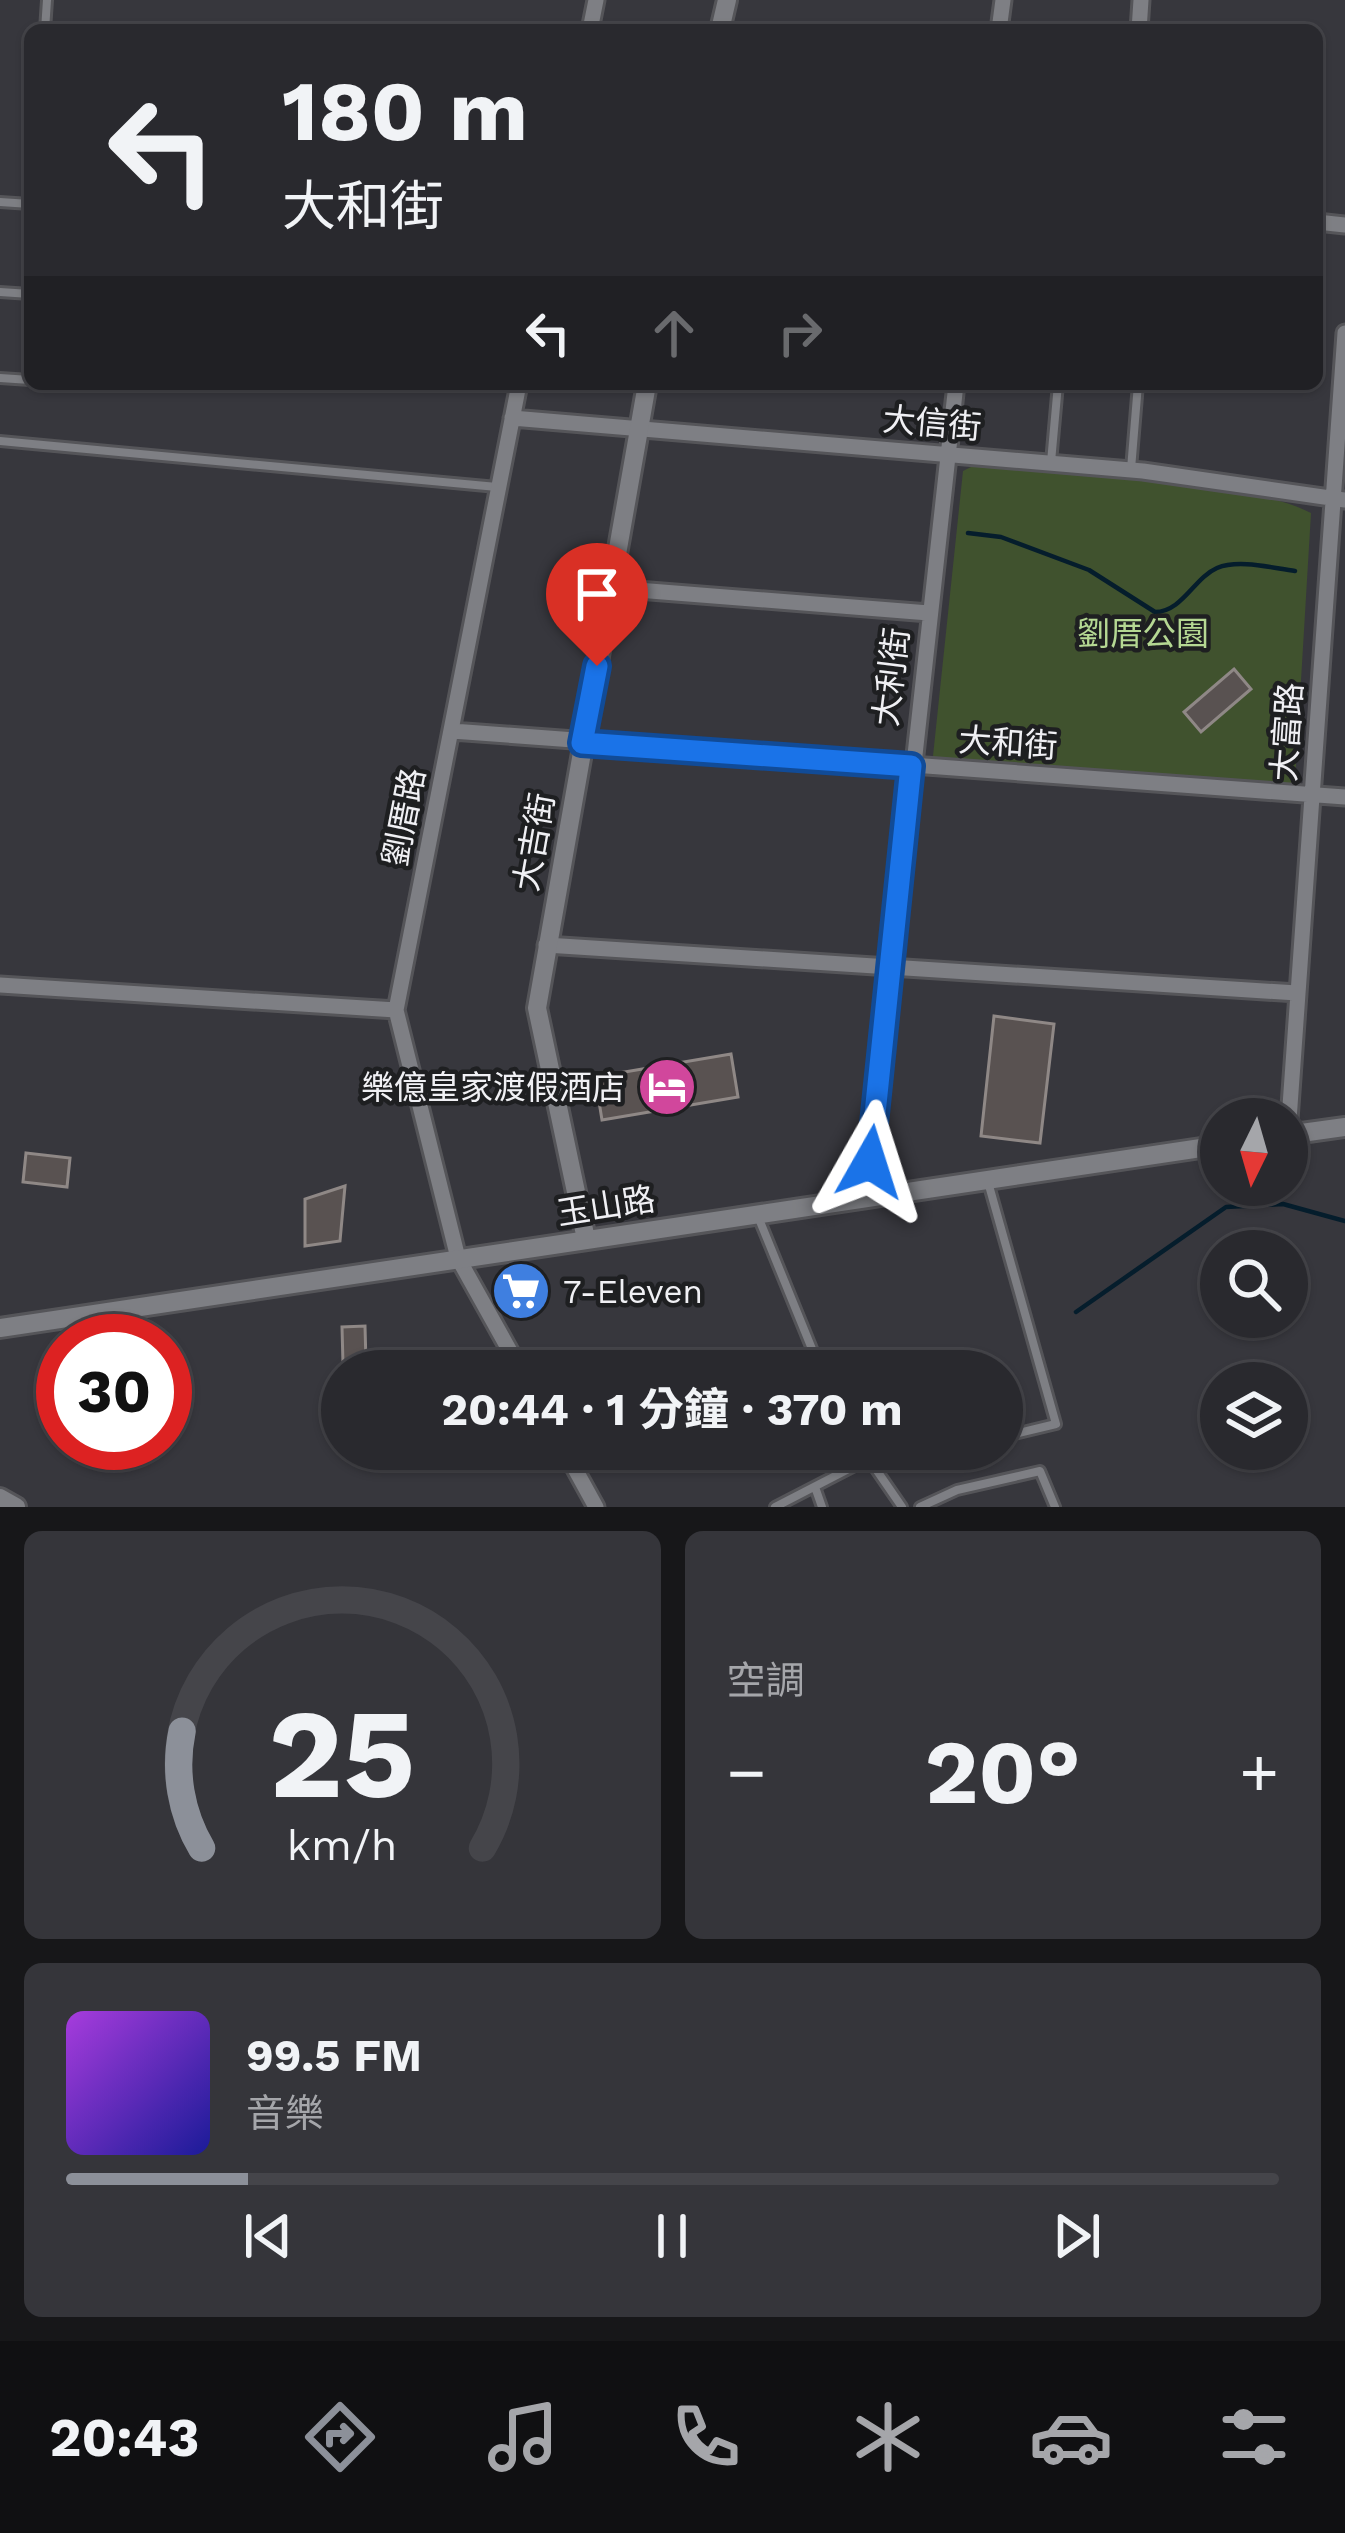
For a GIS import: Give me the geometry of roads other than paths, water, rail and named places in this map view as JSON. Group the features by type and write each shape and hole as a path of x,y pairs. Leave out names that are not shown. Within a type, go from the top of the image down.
{"street":[{"name":"大富路","path":"1290,1098 1323,644 1339,499 1345,333"},
{"name":"劉厝路","path":"508,1350 458,1258 396,1010 518,390"},
{"name":"大吉街","path":"586,1239 537,1008 646,390"},
{"name":"大利街","path":"872,1193 870,1162 911,766 955,390"},
{"name":"大信街","path":"512,418 1131,470 1339,499"},
{"path":"612,588 929,613"},
{"path":"1323,644 1345,647"},
{"name":"大和街","path":"452,731 1345,797"},
{"path":"546,945 1297,993"},
{"path":"0,986 396,1010"},
{"path":"1308,1131 1345,1126"},
{"name":"玉山路","path":"0,1328 872,1193 1200,1148"},
{"path":"576,1470 596,1507"},
{"path":"0,1498 16,1507"}],"lane":[{"path":"1052,463 1058,390"},
{"path":"1131,470 1138,390"},
{"path":"0,441 499,488"},
{"path":"988,1180 1056,1424 1023,1432"},
{"path":"756,1213 812,1350"},
{"path":"775,1507 853,1470"},
{"path":"875,1470 902,1507"},
{"path":"920,1507 957,1490 1040,1471 1055,1507"},
{"path":"815,1486 822,1507"}],"waterway":[{"path":"968,533 1001,537 1089,570 1155,612 1173,607 1209,573 1226,565 1295,571"},
{"path":"1076,1312 1226,1207 1283,1204 1345,1221"}],"place":[{"name":"樂億皇家渡假酒店","path":"667,1087"},
{"name":"7-Eleven","path":"521,1291"}],"park label":[{"name":"劉厝公園","path":"1143,633"}]}
